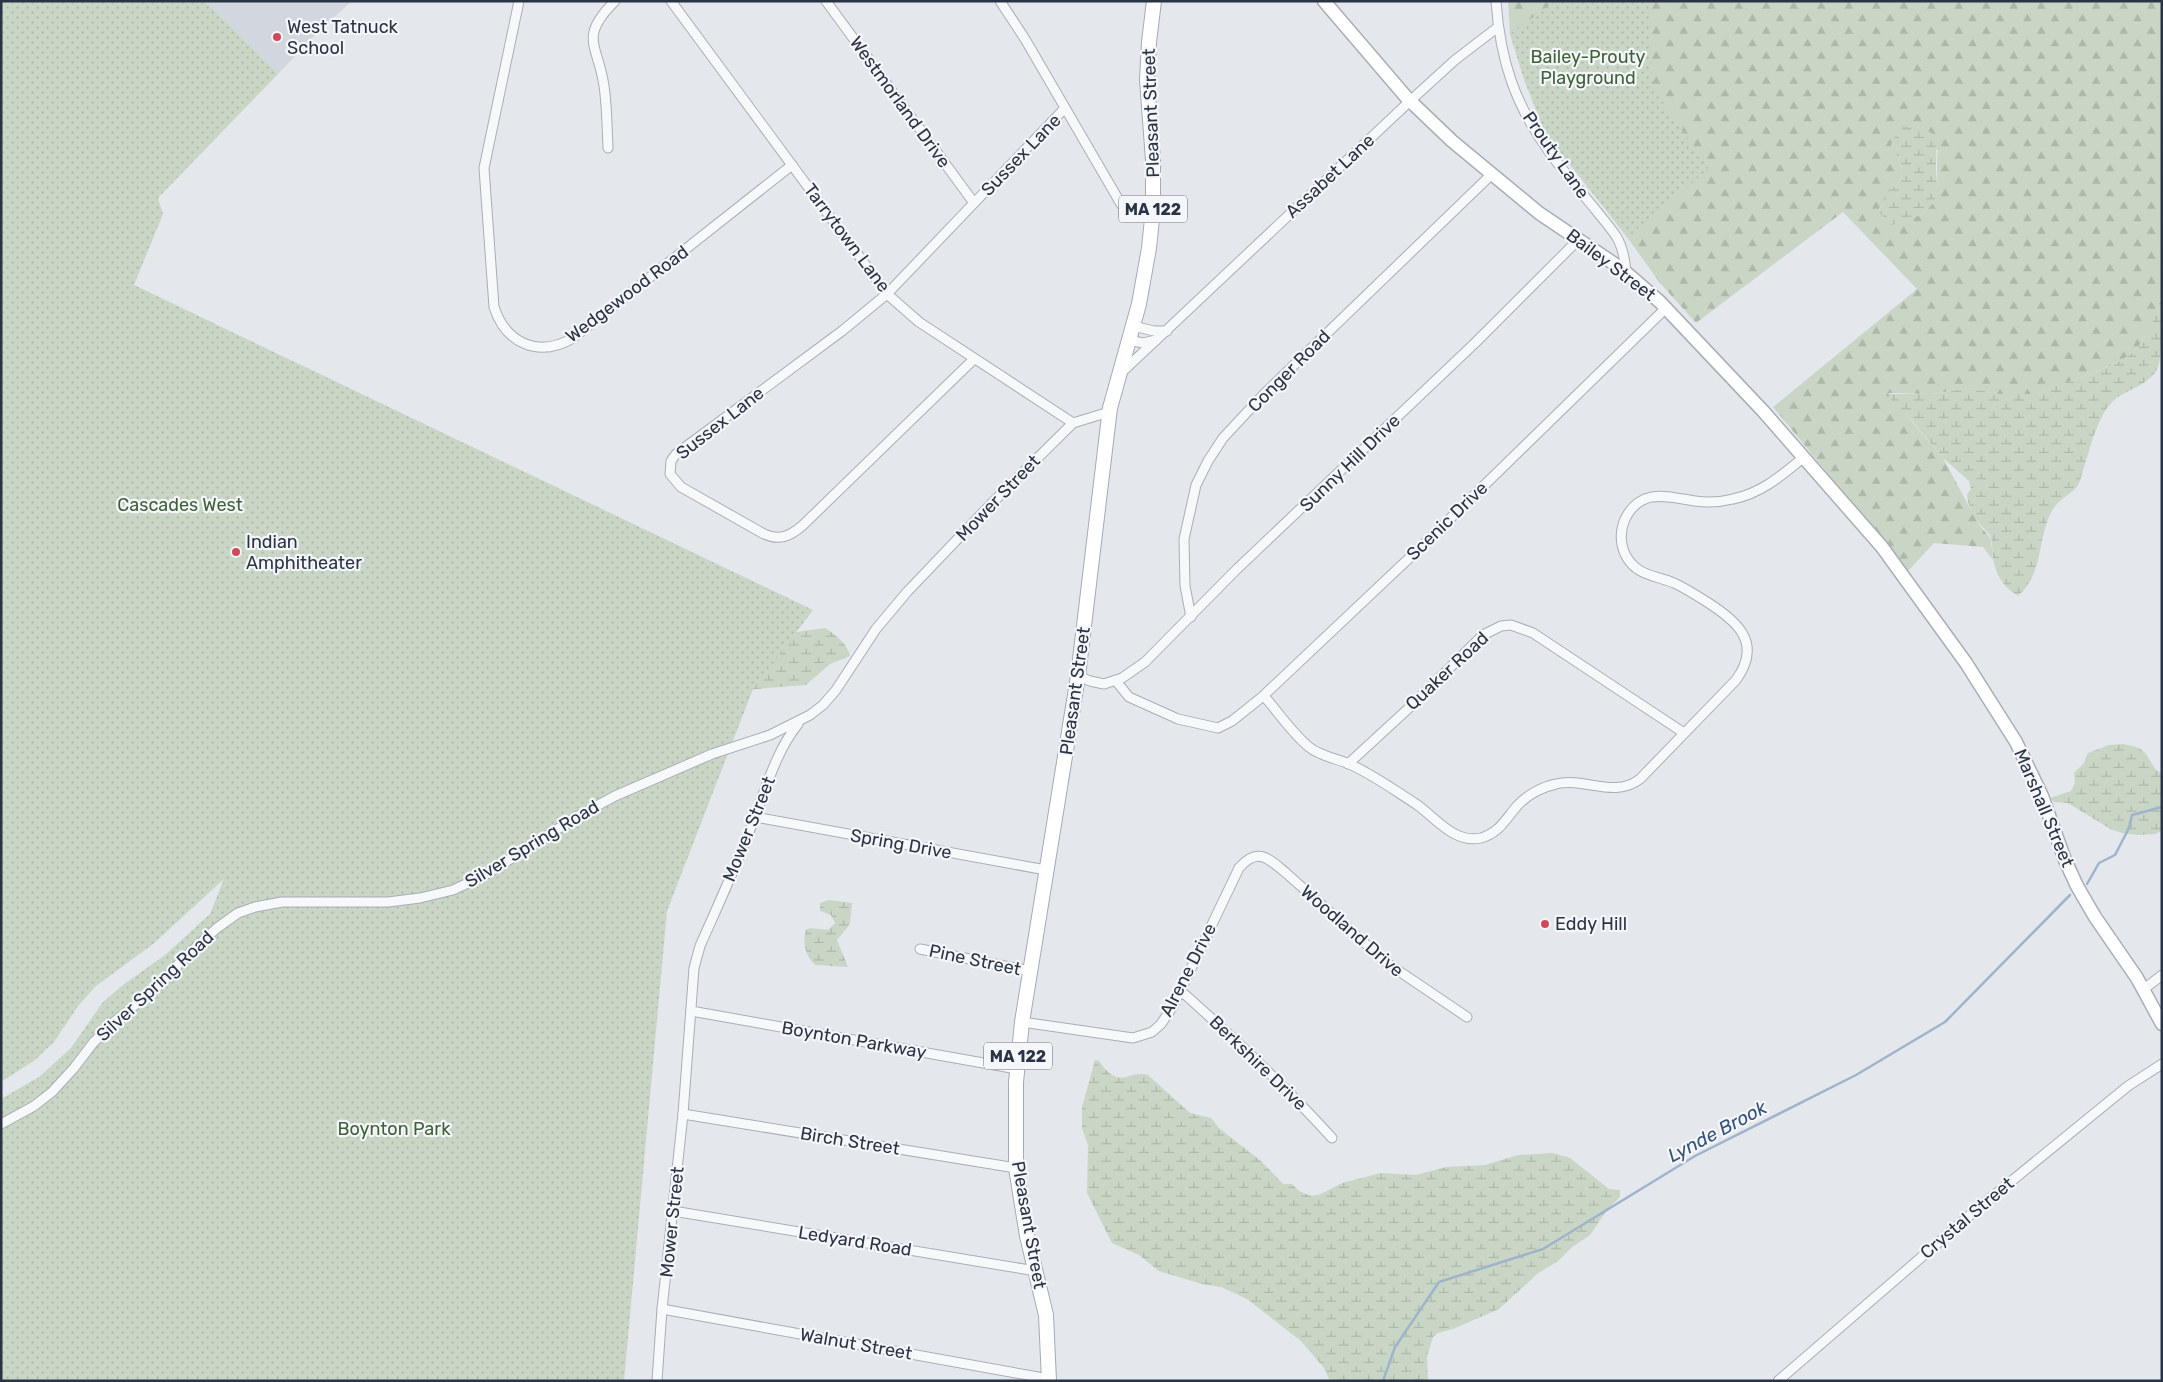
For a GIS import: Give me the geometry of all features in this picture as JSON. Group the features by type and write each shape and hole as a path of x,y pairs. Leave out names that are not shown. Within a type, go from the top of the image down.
{"main road":[{"name":"Pleasant Street","path":"1049,1380 1046,1315 1027,1236 1016,1168 1017,1069 1022,1022 1078,676 1109,412 1133,326 1149,248 1153,160 1147,80 1154,1"}],"street":[{"name":"Wedgewood Road","path":"519,1 484,168 494,307 502,325 516,339 525,344 545,348 564,343 573,338 792,165"},
{"path":"608,148 604,86 593,48 593,37 598,20 615,1"},
{"name":"Tarrytown Lane","path":"671,1 887,294 919,322 1073,423"},
{"name":"Westmorland Drive","path":"826,1 974,203"},
{"path":"1000,1 1018,27 1121,204 1130,209 1152,209"},
{"name":"Bailey Street","path":"1324,1 1410,100 1452,141 1540,213 1626,272 1666,308 1804,457 1882,547 1918,595"},
{"name":"Prouty Lane","path":"1495,2 1508,77 1550,152 1616,236 1625,259 1626,272"},
{"name":"Assabet Lane","path":"1118,376 1410,100 1455,60 1498,26"},
{"name":"Sussex Lane","path":"974,359 802,526 790,535 779,538 769,536 676,483 670,474 672,458 676,454 842,331 887,294 1065,108"},
{"name":"Conger Road","path":"1191,617 1185,586 1184,539 1196,485 1218,446 1264,394 1492,174"},
{"name":"Sunny Hill Drive","path":"1116,681 1145,662 1237,570 1475,343 1579,239"},
{"name":"Scenic Drive","path":"1116,681 1129,697 1170,716 1209,727 1221,726 1232,721 1264,696 1422,546 1666,308"},
{"path":"1133,326 1154,331 1167,331"},
{"path":"1129,340 1147,342 1159,339"},
{"name":"Mower Street","path":"657,1381 662,1309 683,1114 694,968 700,946 755,818 778,757 790,734 802,720 831,697 876,629 925,573 991,504 1073,423 1109,412"},
{"path":"1264,696 1310,748 1327,757 1348,764 1410,801 1452,833 1462,837 1476,839 1496,831 1522,802 1545,787 1573,782 1613,789 1630,785 1640,779 1740,675 1745,662 1746,642 1741,630 1728,615 1673,583 1646,575 1635,568 1626,557 1622,544 1622,530 1626,517 1640,502 1659,495 1706,502 1725,501 1745,496 1772,483 1804,457"},
{"name":"Marshall Street","path":"1918,595 1966,663 2016,742 2042,796 2065,860 2077,886 2095,917 2144,989 2162,1024"},
{"name":"Quaker Road","path":"1348,764 1410,707 1483,634 1501,626 1511,625 1532,633 1684,733"},
{"path":"1078,676 1104,684 1116,681"},
{"name":"Silver Spring Road","path":"1,1124 34,1106 52,1092 93,1043 114,1022 161,984 183,959 217,928 238,913 254,907 282,902 388,902 420,898 453,890 485,875 578,816 615,796 712,754 770,735 802,720"},
{"name":"Spring Drive","path":"755,818 1046,870"},
{"name":"Woodland Drive","path":"1240,868 1245,862 1255,856 1265,857 1270,860 1387,964 1467,1017"},
{"name":"Alrene Drive","path":"1022,1022 1102,1034 1140,1037 1152,1032 1161,1024 1181,991 1240,868"},
{"name":"Pine Street","path":"920,949 1030,971"},
{"path":"2144,989 2162,975"},
{"name":"Berkshire Drive","path":"1181,991 1224,1029 1296,1099 1332,1138"},
{"name":"Boynton Parkway","path":"690,1011 1017,1069"},
{"name":"Crystal Street","path":"1778,1381 1976,1210 2121,1091 2162,1064"},
{"name":"Birch Street","path":"683,1114 1016,1168"},
{"name":"Ledyard Road","path":"673,1211 1036,1271"},
{"name":"Walnut Street","path":"662,1309 1049,1380"}],"shaded area":[{"name":"West Tatnuck School","path":"205,1 352,1 322,28 278,74"}],"green space":[{"path":"1,1 205,1 278,74 158,198 163,214 134,285 813,610 753,689 667,911 624,1381 1,1381 1,1099 39,1077 71,1048 103,1002 165,955 210,914 224,879 153,944 96,986 78,1006 54,1042 35,1060 1,1082"},
{"path":"1508,1 2162,1 2162,295 2146,336 2136,350 2114,364 2065,383 2060,383 2038,394 1997,394 1970,388 1932,394 1888,394 1943,458 1978,523 1991,539 1993,560 1983,547 1934,543 1908,571 1773,407 1917,289 1843,212 1696,323 1660,283 1627,237 1665,192 1547,129 1525,82 1510,34","holes":["1891,145 1938,150 1937,191 1932,204 1913,218 1892,225 1883,218 1879,208 1882,206 1884,196 1898,184 1902,174 1902,168"]},
{"name":"Bailey-Prouty Playground","path":"1555,1 1648,1 1653,88 1709,169 1627,237 1545,133 1525,82 1510,34"},
{"path":"1914,123 1933,134 1936,148 1937,193 1935,200 1920,215 1892,225 1888,224 1878,210 1882,206 1884,195 1898,184 1901,179 1902,168 1891,145 1894,137 1900,131"},
{"path":"2162,295 2160,359 2158,367 2155,373 2144,383 2118,397 2107,408 2095,432 2079,483 2053,509 2044,531 2032,577 2018,596 2004,585 1998,575 1993,558 1991,538 1977,520 1969,505 1967,494 1971,489 1969,481 1943,458 1912,421 1894,404 1888,394 1932,394 1970,388 1997,394 2038,394 2059,383 2065,383 2107,367 2122,360 2136,350 2146,336"},
{"path":"825,628 844,643 850,656 830,664 806,685 744,690 789,633"},
{"path":"2124,744 2141,749 2153,766 2162,773 2162,831 2155,834 2139,835 2112,830 2068,803 2054,802 2050,798 2071,791 2075,783 2074,773 2084,763 2088,753 2109,745"},
{"path":"829,900 852,903 850,924 837,940 848,967 816,965 807,954 804,939 806,930 810,928 828,930 835,923 831,915 820,911 820,903"},
{"path":"1095,1060 1099,1061 1106,1070 1118,1077 1148,1075 1190,1113 1211,1118 1219,1128 1261,1161 1283,1184 1292,1184 1299,1191 1311,1196 1321,1194 1342,1183 1381,1173 1416,1175 1446,1167 1485,1165 1518,1155 1553,1153 1570,1158 1609,1189 1620,1190 1620,1197 1607,1210 1590,1235 1572,1247 1558,1261 1537,1274 1499,1309 1453,1329 1438,1333 1433,1337 1427,1357 1428,1381 1330,1381 1324,1368 1301,1341 1247,1299 1221,1287 1202,1284 1159,1271 1139,1255 1112,1243 1087,1193 1088,1145 1082,1128 1082,1107"}],"waterway":[{"name":"Lynde Brook","path":"2087,884 2099,863 2115,855 2129,828 2132,815 2162,807"},
{"name":"Lynde Brook","path":"1383,1381 1395,1347 1439,1282 1543,1249 1695,1156 1856,1075 1945,1022 2070,895"}],"place":[{"name":"West Tatnuck School","path":"277,37"},
{"name":"Indian Amphitheater","path":"236,552"},
{"name":"Eddy Hill","path":"1545,924"}],"park label":[{"name":"Cascades West","path":"180,505"},
{"name":"Boynton Park","path":"394,1129"}]}
